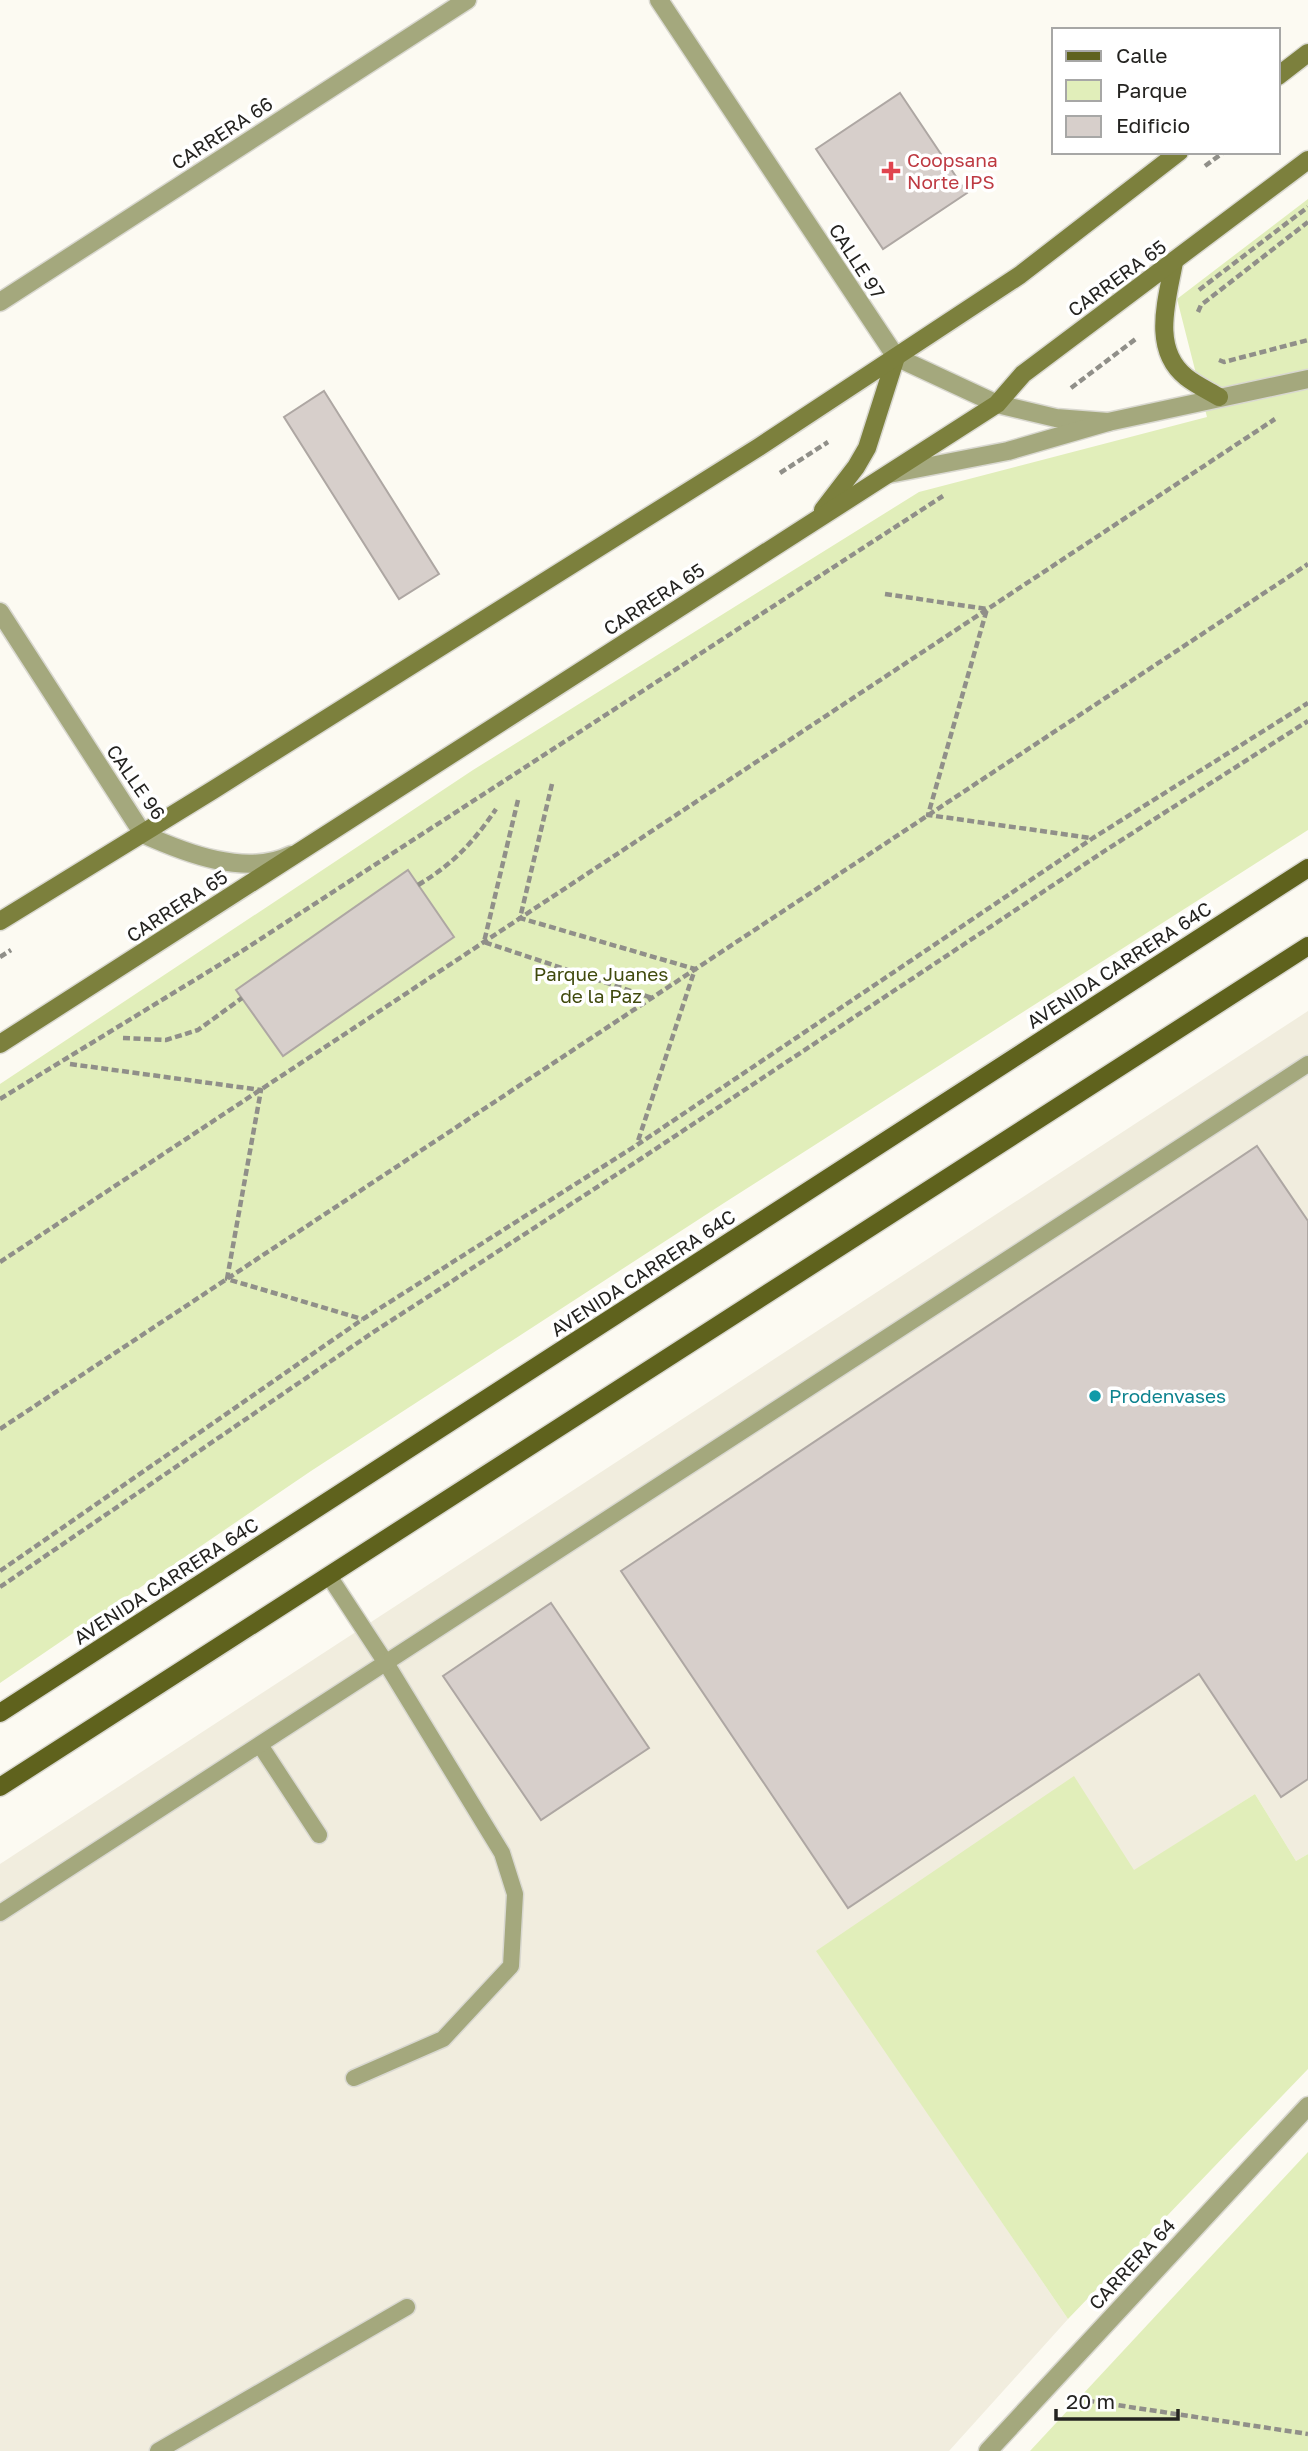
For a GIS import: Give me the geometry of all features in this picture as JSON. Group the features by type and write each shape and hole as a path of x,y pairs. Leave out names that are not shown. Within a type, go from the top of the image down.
{"main road":[{"path":"1280,74 1308,53"},
{"path":"0,921 759,447 1020,275 1176,154"},
{"name":"CARRERA 65","path":"0,1044 997,404 1023,374 1308,160"},
{"path":"1174,262 1164,317 1165,343 1172,362 1186,377 1219,397"},
{"path":"814,521 856,467 867,448 896,357"},
{"name":"AVENIDA CARRERA 64C","path":"0,1713 1308,868"},
{"path":"0,1787 1308,946"}],"street":[{"name":"CARRERA 66","path":"0,302 467,0"},
{"name":"CALLE 97","path":"659,0 896,357"},
{"path":"896,357 997,404 1063,419 1108,422"},
{"path":"887,475 1008,451 1108,422 1308,379"},
{"name":"CALLE 96","path":"0,612 143,834 179,851 215,860 279,860 307,847"},
{"name":"CARRERA 64","path":"988,2451 1308,2106"}],"lane":[{"path":"0,1913 1308,1064"},
{"path":"329,1576 386,1663 502,1853 514,1894 511,1966 443,2039 354,2078"},
{"path":"260,1745 319,1835"},
{"path":"158,2451 407,2307"}],"path":[{"path":"1197,292 1308,207"},
{"path":"1193,321 1201,305 1308,222"},
{"path":"1068,390 1143,333"},
{"path":"1210,356 1224,362 1308,340"},
{"path":"0,1262 1276,418"},
{"path":"0,1099 242,951 953,489"},
{"path":"0,1429 1308,564"},
{"path":"885,594 987,609"},
{"path":"928,815 987,609"},
{"path":"0,1571 363,1319 637,1145 1093,838 1308,704"},
{"path":"0,1587 372,1333 642,1158 1106,850 1308,721"},
{"path":"520,918 552,785"},
{"path":"484,942 517,800"},
{"path":"418,885 467,849 496,809"},
{"path":"928,815 1093,838"},
{"path":"520,918 695,969"},
{"path":"484,942 652,998"},
{"path":"637,1145 695,969"},
{"path":"122,1038 166,1040 198,1030 242,998"},
{"path":"70,1064 261,1090"},
{"path":"227,1279 261,1090"},
{"path":"227,1279 363,1319"},
{"path":"1040,2394 1308,2434"}],"shaded area":[{"path":"1308,1011 1308,1854 1296,1861 1255,1794 1134,1871 817,1951 1068,2319 949,2451 0,2451 0,1864"}],"green space":[{"name":"Parque Juanes de la Paz","path":"1308,199 1308,830 311,1471 0,1683 0,1084 473,770 919,492 1207,417 1177,299"},
{"path":"1074,1776 1134,1870 1255,1794 1296,1861 1308,1854 1308,2069 1068,2319 816,1951"},
{"path":"1308,2152 1308,2451 1030,2451"}],"building":[{"name":"Coopsana Norte IPS","path":"900,93 967,193 883,249 816,149"},
{"path":"324,391 439,574 399,599 284,417"},
{"path":"408,870 454,937 283,1056 236,990"},
{"name":"Prodenvases","path":"1257,1146 1308,1221 1308,1779 1281,1797 1199,1674 848,1908 621,1571"},
{"path":"551,1603 649,1748 541,1820 443,1676"}],"place":[{"name":"Coopsana Norte IPS","path":"891,171"},
{"name":"Prodenvases","path":"1095,1396"}]}
